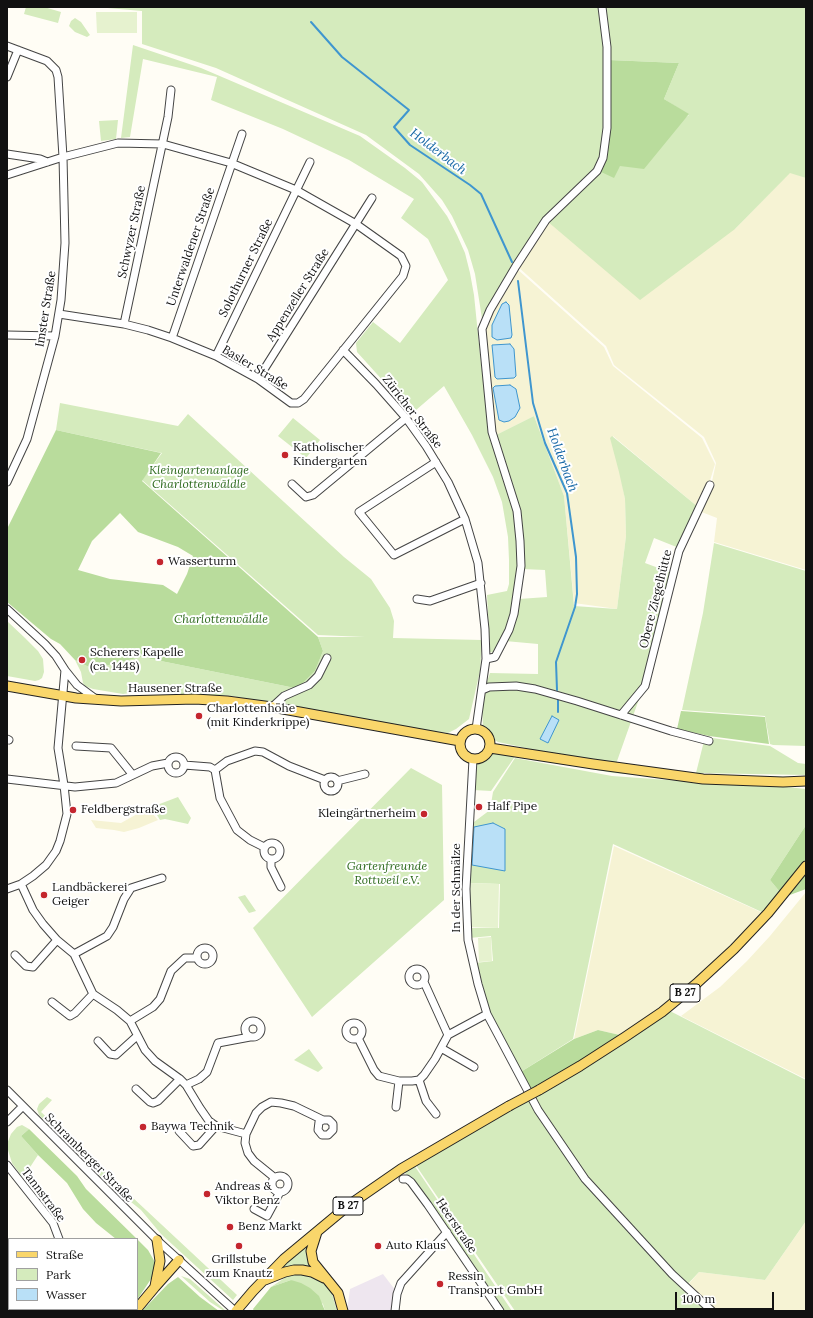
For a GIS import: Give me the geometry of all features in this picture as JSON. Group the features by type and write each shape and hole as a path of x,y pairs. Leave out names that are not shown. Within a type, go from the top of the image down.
{"main road":[{"name":"Hausener Straße","path":"7,686 63,696 120,701 195,699 227,701 272,707 460,741"},
{"path":"476,729 481,731 488,738 490,748 485,756 472,759 462,753 460,741 466,732 476,729"},
{"path":"490,748 703,779 783,782 806,781"},
{"name":"B 27","path":"235,1311 284,1259 348,1205 400,1168 580,1066 662,1012 696,984 734,949 768,913 806,866"},
{"path":"318,1230 311,1251 313,1262 338,1293 343,1311"},
{"path":"155,1287 160,1262 157,1240"},
{"path":"138,1307 179,1260"},
{"path":"262,1282 285,1272 294,1270 312,1272 328,1280"}],"street":[{"path":"486,659 495,657 509,630 514,614 521,566 517,511 492,432 482,329 490,310 546,220 597,171 603,158 606,128 607,47 602,7"},
{"name":"Imster Straße","path":"7,46 47,61 56,70 58,78 63,157 65,243 61,300 55,336 27,439 7,482"},
{"path":"7,77 18,50"},
{"path":"163,144 171,90"},
{"path":"231,163 242,134"},
{"name":"Basler Straße","path":"7,175 63,157 118,143 163,144 231,163 296,190 356,224 401,256 406,266 403,276 304,398 298,403 291,403 258,379 216,356 172,338 124,324 59,314"},
{"name":"Schwyzer Straße","path":"124,324 163,144"},
{"path":"7,154 40,159 47,162"},
{"path":"296,190 310,162"},
{"name":"Unterwaldener Straße","path":"172,338 231,163"},
{"name":"Solothurner Straße","path":"216,356 296,190"},
{"path":"356,224 372,198"},
{"name":"Appenzeller Straße","path":"258,379 356,224"},
{"path":"7,335 55,336"},
{"name":"Züricher Straße","path":"343,350 406,418 426,446 448,482 465,519 478,563 486,629 486,659 476,729"},
{"path":"292,484 306,497 313,495 406,418"},
{"path":"436,462 359,512 394,555 465,519"},
{"name":"Obere Ziegelhütte","path":"621,715 645,686 678,551 710,485"},
{"path":"418,599 430,601 481,583"},
{"path":"7,609 45,644 56,656 77,685 96,699"},
{"path":"272,707 284,696 308,685 318,676 327,658"},
{"path":"7,889 21,884 34,876 46,865 56,851 64,829 67,814 58,748 65,670"},
{"path":"482,690 516,686 535,689 671,731 709,741"},
{"path":"76,746 110,748 132,774"},
{"path":"215,770 227,761 255,751 263,752 289,766 325,780 331,777 337,780 365,774"},
{"path":"7,779 75,786 116,783 132,774 152,766 168,763 173,758 178,757 182,759 184,765 182,770 176,773 169,769 168,763"},
{"name":"In der Schmälze","path":"472,759 466,889 468,940 478,984 487,1014 538,1110 585,1179 672,1274 712,1311"},
{"path":"184,765 210,767 215,770 220,798 238,830 250,840 264,847"},
{"path":"325,780 324,787 327,790 332,791 337,787 337,780"},
{"path":"264,847 271,843 276,844 279,848 278,856 271,859"},
{"path":"264,847 265,855 271,859"},
{"path":"271,859 271,867 281,887"},
{"path":"74,954 107,936 113,928 124,899 131,888 162,878"},
{"path":"21,884 33,910 43,924 74,954 93,994 117,1010 130,1021 145,1050 155,1061 186,1085 210,1121 216,1126 246,1134"},
{"path":"15,955 26,966 33,967 58,940"},
{"path":"130,1021 154,1007 160,999 171,971 185,958 197,958"},
{"path":"424,982 448,1035"},
{"path":"52,1002 70,1016 75,1013 93,994"},
{"path":"358,1038 374,1070 379,1076 399,1081 412,1082 419,1080 424,1075 448,1035 487,1014"},
{"path":"98,1041 110,1054 116,1055 137,1036"},
{"path":"186,1085 199,1079 207,1072 218,1043 250,1037"},
{"path":"441,1048 474,1067"},
{"path":"136,1089 150,1102 154,1103 158,1101 180,1079"},
{"path":"419,1080 426,1101 436,1114"},
{"path":"396,1107 399,1081"},
{"name":"Schramberger Straße","path":"7,1090 157,1240 235,1311"},
{"path":"254,1209 266,1216 280,1192 287,1189 288,1181 282,1177 275,1178 254,1161 248,1153 245,1143 246,1134 256,1113 262,1107 271,1102 281,1102 294,1106 323,1120"},
{"path":"7,1122 23,1106"},
{"path":"7,1115 7,1122"},
{"path":"178,1130 193,1146 199,1145 216,1126"},
{"name":"Tannstraße","path":"7,1165 53,1223 59,1238"},
{"path":"275,1178 272,1183 273,1188 280,1192"},
{"name":"Heerstraße","path":"403,1180 407,1179 411,1182 447,1232 500,1311"},
{"path":"396,1311 397,1294 401,1283 447,1232"}],"shaded area":[{"path":"790,172 806,178 806,570 714,542 717,518 699,511 711,486 716,463 704,437 614,365 606,346 517,266 547,221 735,229"},
{"path":"516,268 604,347 613,366 702,438 715,464 709,484 698,507 613,436 625,499 626,536 617,609 574,603 564,496 534,416 496,435 484,328"},
{"path":"148,808 158,820 139,828 124,832 96,828 91,820 121,823"},
{"path":"614,846 763,913 728,950 695,979 624,1036 598,1030 574,1039"},
{"path":"806,892 806,1079 681,1016 720,987 747,961 770,936"},
{"path":"806,1221 806,1311 715,1311 687,1286 699,1272 765,1280"},
{"path":"383,1274 399,1295 396,1311 347,1311 350,1289"}],"green space":[{"path":"26,7 44,7 61,12 58,23 24,14"},
{"path":"96,7 601,7 605,48 605,129 601,158 596,169 544,219 483,325 475,274 468,250 452,216 442,200 419,174 366,135 216,68 142,44 142,11"},
{"path":"604,7 806,7 806,178 790,173 735,229 640,300 547,221 599,171 620,166 689,115 664,99 679,63 609,60"},
{"path":"96,12 137,12 137,33 97,33"},
{"path":"75,18 81,22 90,35 87,37 75,32 69,26 71,21"},
{"path":"133,45 201,68 360,136 422,182 447,216 465,253 470,273 486,397 487,421 515,514 518,560 515,594 512,614 495,653 490,652 487,595 507,591 509,584 509,560 508,537 502,502 493,477 472,435 444,386 416,410 408,400 404,404 357,352 356,343 373,322 400,343 448,280 428,239 401,218 414,199 349,160 283,129 211,100 217,77 143,59 130,137 121,138"},
{"path":"609,60 679,63 664,99 689,114 644,169 620,166 614,178 599,171 604,159"},
{"path":"118,120 116,139 101,141 99,121"},
{"name":"Kleingartenanlage Charlottenwäldle","path":"60,403 178,426 188,414 344,557 371,579 390,608 394,621 393,638 482,640 480,671 469,719 448,733 402,727 232,696 156,693 155,689 144,688 144,691 123,694 93,689 85,686 81,672 75,660 93,669 141,657 295,688 302,684 315,671 323,651 318,637 365,637 318,635 142,480 162,453 56,430"},
{"path":"534,416 564,496 574,606 617,609 626,536 625,499 610,438 612,436 698,507 679,548 654,538 645,563 672,573 644,685 616,764 592,762 498,742 493,739 489,731 483,726 482,708 485,687 490,673 538,674 538,644 505,641 518,615 519,599 547,597 545,570 522,569 523,541 496,435"},
{"path":"293,418 320,440 306,458 278,436"},
{"name":"Charlottenwäldle","path":"56,430 161,453 142,481 318,637 323,651 315,671 302,684 295,688 141,657 93,669 75,660 60,644 51,639 7,602 7,529","holes":["120,513 138,532 178,547 193,556 187,574 177,594 163,585 110,579 78,570 92,541"]},
{"path":"714,543 806,571 806,746 770,744 765,716 682,710 703,613"},
{"path":"7,621 38,651 43,659 44,672 42,678 39,680 35,681 7,676"},
{"path":"681,711 765,717 769,744 709,736 677,729"},
{"path":"705,737 770,746 798,763 806,764 806,775 696,773"},
{"path":"494,744 591,765 703,776 806,777 702,780 613,773 516,755 491,791 473,790 476,760 486,757 493,748"},
{"path":"515,758 612,776 767,785 806,789 806,825 770,880 780,892 764,913 613,844 573,1039 519,1073 488,1013 475,963 493,961 491,936 469,938 468,928 499,928 500,884 467,883 470,825 490,810 493,792"},
{"name":"Gartenfreunde Rottweil e.V.","path":"411,768 442,785 444,900 312,1017 253,928"},
{"path":"178,797 191,818 188,824 165,819 160,820 154,810 157,805"},
{"path":"806,825 806,859 780,892 770,880"},
{"path":"806,873 806,889 787,896"},
{"path":"469,883 499,884 498,928 468,927"},
{"path":"245,895 256,911 249,913 238,897"},
{"path":"491,937 492,961 479,962 478,938"},
{"path":"664,1008 806,1080 806,1221 765,1280 699,1272 686,1286 586,1179 530,1093"},
{"path":"598,1030 624,1036 529,1091 519,1073 574,1039"},
{"path":"309,1049 323,1068 318,1072 294,1060"},
{"path":"528,1094 584,1180 711,1311 515,1311 413,1161"},
{"path":"47,1097 52,1100 41,1112 237,1295 233,1300 161,1234 141,1210 111,1186 39,1115 37,1109 39,1104"},
{"path":"22,1125 29,1129 21,1136 38,1155 23,1178 12,1163 7,1144 11,1134 17,1127"},
{"path":"29,1129 77,1176 86,1189 136,1238 115,1238 96,1223 83,1209 67,1183 21,1136"},
{"path":"412,1162 512,1311 502,1311 410,1178 401,1169"},
{"path":"138,1240 148,1250 156,1264 155,1273 138,1298"},
{"path":"308,1243 306,1250 309,1262 316,1270 280,1269"},
{"path":"289,1275 309,1275 321,1280 331,1290 337,1311 325,1311 323,1304 291,1280 271,1287"},
{"path":"181,1276 190,1279 226,1311 210,1302"},
{"path":"178,1277 200,1297 219,1311 142,1311 168,1284"},
{"path":"291,1280 310,1288 319,1296 325,1311 254,1311 253,1309 271,1287"}],"water":[{"path":"506,302 509,305 512,335 511,338 497,340 492,337 492,325 502,304"},
{"path":"510,344 514,349 516,376 514,378 497,379 495,377 492,345"},
{"path":"510,385 516,389 520,408 515,417 504,422 499,420 493,388 495,386"},
{"path":"552,716 559,720 548,743 540,739"},
{"path":"493,823 505,829 505,871 472,865 474,827"}],"waterway":[{"name":"Holderbach","path":"311,22 342,57 409,110 394,127 410,145 481,194 512,262"},
{"name":"Holderbach","path":"518,281 533,403 545,443 567,493 576,557 577,594 575,607 556,662 557,690"},
{"path":"558,700 558,712"}],"place":[{"name":"Katholischer Kindergarten","path":"285,455"},
{"name":"Wasserturm","path":"160,562"},
{"name":"Scherers Kapelle (ca. 1448)","path":"82,660"},
{"name":"Charlottenhöhe (mit Kinderkrippe)","path":"199,716"},
{"name":"Half Pipe","path":"479,807"},
{"name":"Feldbergstraße","path":"73,810"},
{"name":"Kleingärtnerheim","path":"424,814"},
{"name":"Landbäckerei Geiger","path":"44,895"},
{"name":"Baywa Technik","path":"143,1127"},
{"name":"Andreas & Viktor Benz","path":"207,1194"},
{"name":"Benz Markt","path":"230,1227"},
{"name":"Grillstube zum Knautz","path":"239,1246"},
{"name":"Auto Klaus","path":"378,1246"},
{"name":"Ressin Transport GmbH","path":"440,1284"}]}
